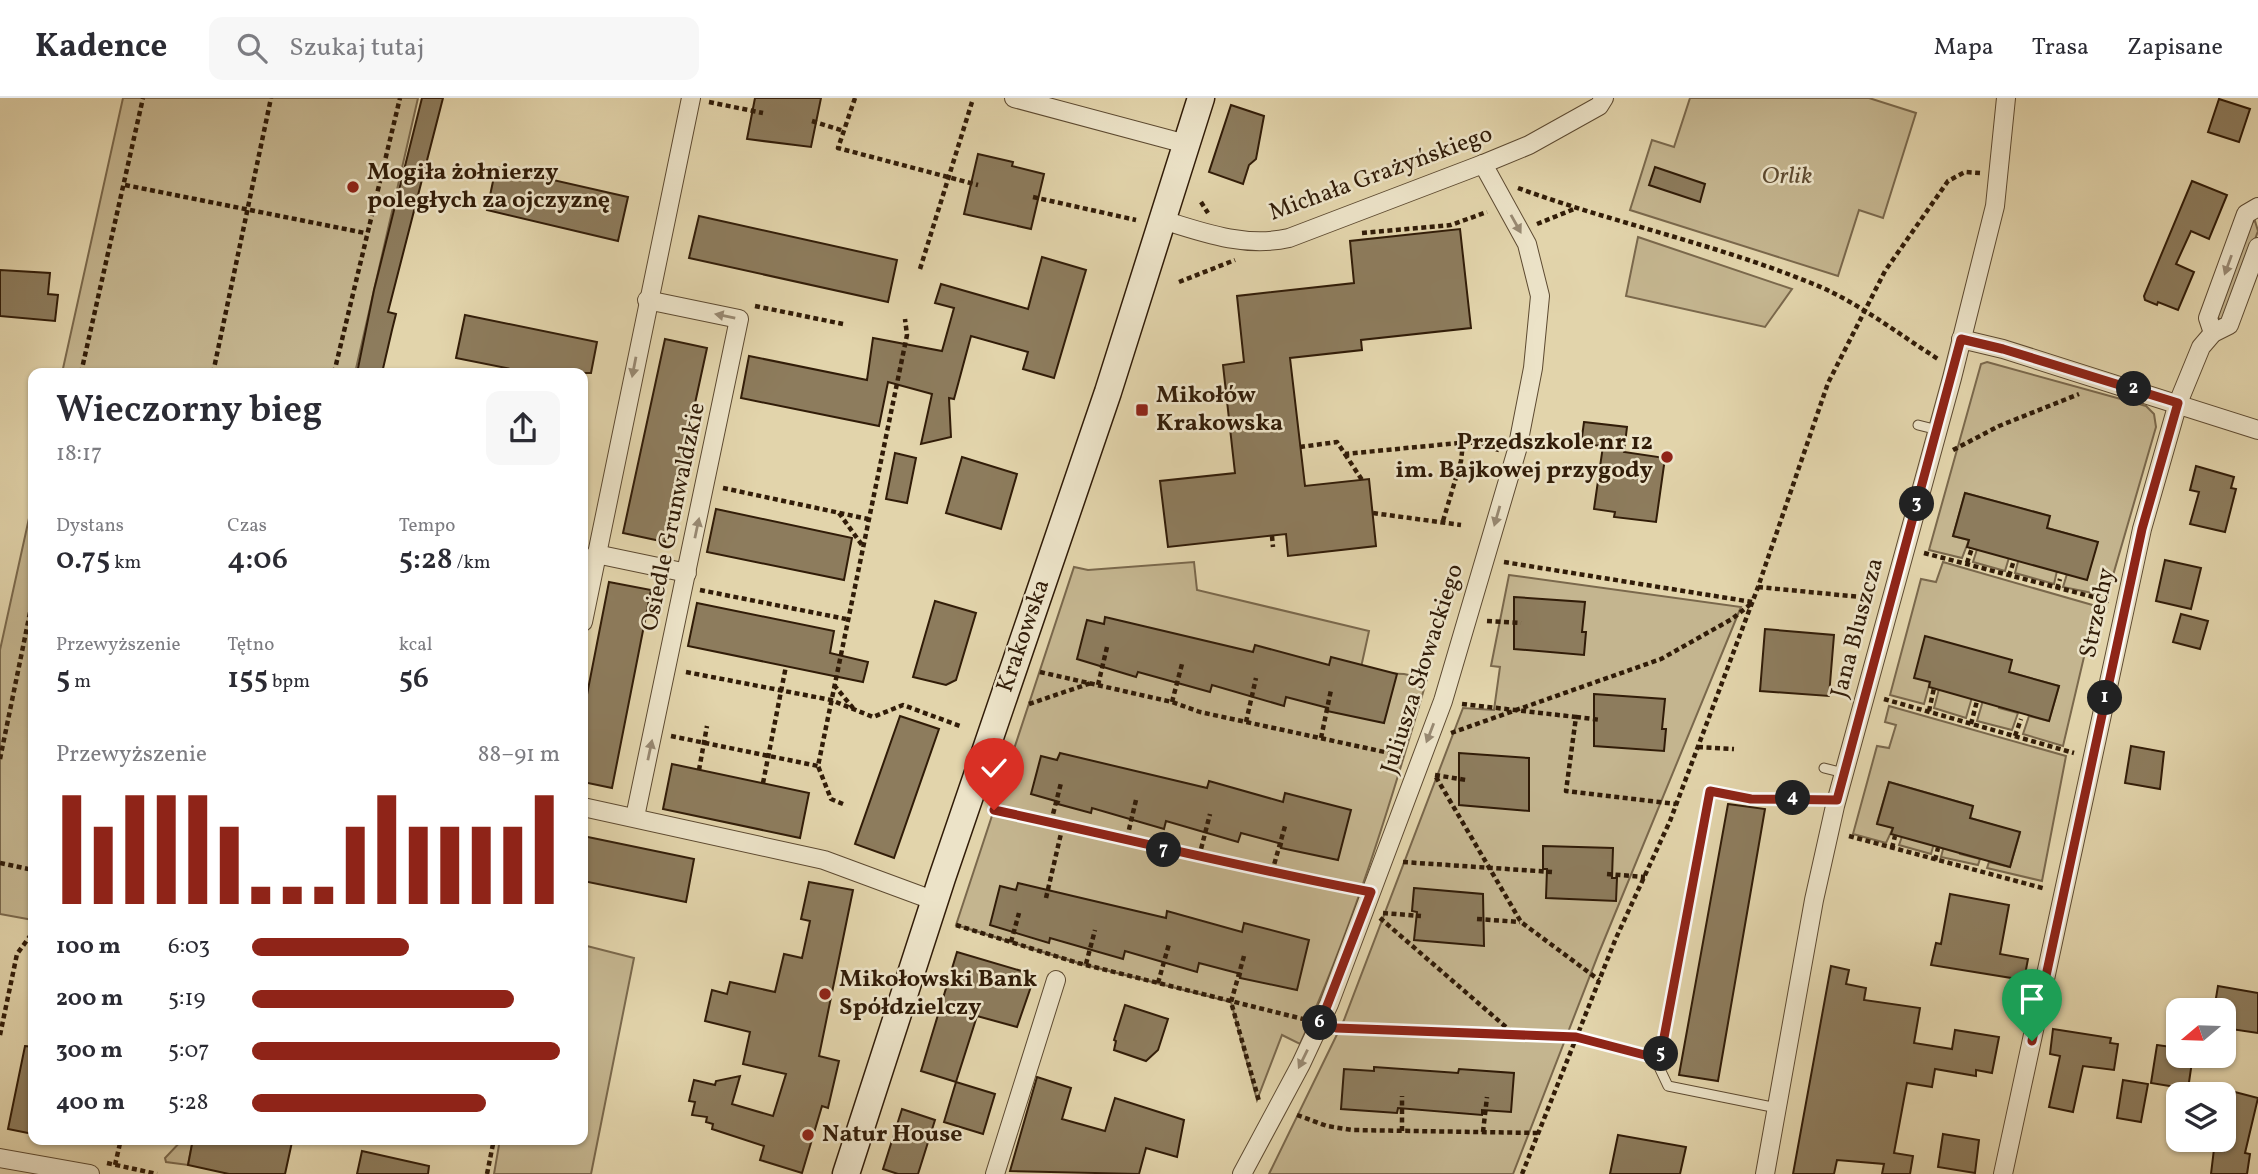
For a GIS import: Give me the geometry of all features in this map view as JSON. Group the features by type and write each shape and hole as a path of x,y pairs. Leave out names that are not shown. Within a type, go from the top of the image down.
{"street":[{"path":"1014,98 1186,144"},
{"name":"Krakowska","path":"846,1174 935,901 1108,392 1201,98"},
{"name":"Michała Grażyńskiego","path":"1163,220 1234,239 1268,243 1289,238 1483,164 1553,132 1600,106 1604,98"},
{"name":"Jana Bluszcza","path":"1765,1174 1814,900 1837,800 1938,430 1995,206 2006,98"},
{"path":"588,596 647,300 698,99"},
{"name":"Juliusza Słowackiego","path":"1242,1174 1320,1024 1371,892 1443,701 1517,450 1532,368 1539,296 1527,244 1509,193 1483,164"},
{"name":"Strzechy","path":"2003,1174 2142,529 2178,403 2201,347 2213,333 2208,318 2246,214 2258,207"},
{"path":"2213,333 2230,326 2258,247"},
{"name":"Osiedle Grunwaldzkie","path":"635,817 739,319 647,300"},
{"path":"1961,339 2003,349 2258,430"},
{"path":"596,554 686,580"},
{"path":"588,808 824,860 935,901"},
{"path":"995,1174 1056,980"},
{"path":"0,1158 90,1174"}],"lane":[{"path":"1918,425 1938,430"},
{"path":"1824,768 1844,773"},
{"path":"1777,1108 1668,1086 1659,1067 1710,791 1751,799 1837,800"}],"path":[{"path":"82,368 144,98"},
{"path":"214,368 271,98"},
{"path":"335,368 365,233 400,98"},
{"path":"855,98 838,148 978,186"},
{"path":"698,99 763,113"},
{"path":"920,269 972,102"},
{"path":"812,121 844,131"},
{"path":"1522,1174 1599,980 1676,804 1753,602 1828,383 1885,271 1948,181 1965,172 1980,173"},
{"path":"125,185 365,233"},
{"path":"1360,233 1451,225 1479,217 1509,193 1676,236 1811,283 1835,293 1938,359"},
{"path":"1034,197 1136,220"},
{"path":"1534,225 1574,208"},
{"path":"1179,282 1240,259"},
{"path":"844,804 831,799 818,766 906,335 905,319"},
{"path":"1949,452 1999,426 2081,394"},
{"path":"1300,447 1338,442 1362,480"},
{"path":"1345,454 1463,443 1485,446"},
{"path":"1443,521 1461,461 1463,443"},
{"path":"705,484 868,519"},
{"path":"839,513 862,545"},
{"path":"1373,513 1461,525"},
{"path":"1272,536 1273,547"},
{"path":"1967,564 1972,548"},
{"path":"1923,552 2096,598"},
{"path":"2008,576 2014,560"},
{"path":"1504,562 1753,602"},
{"path":"2057,589 2060,579"},
{"path":"686,580 846,620"},
{"path":"1758,587 1876,598"},
{"path":"1450,734 1661,659 1732,619 1753,602"},
{"path":"1486,621 1521,623"},
{"path":"0,759 28,622"},
{"path":"1098,685 1107,647"},
{"path":"1172,702 1182,664"},
{"path":"763,783 786,666"},
{"path":"667,669 831,700 873,717 903,705 960,726"},
{"path":"1040,672 1246,722 1421,759"},
{"path":"1246,722 1256,678"},
{"path":"1029,704 1091,683"},
{"path":"834,684 853,709"},
{"path":"1929,711 1934,688"},
{"path":"1321,738 1331,690"},
{"path":"1883,699 2061,749"},
{"path":"1971,724 1977,701"},
{"path":"1461,704 1601,720"},
{"path":"1576,717 1566,791 1676,804"},
{"path":"2015,736 2021,719"},
{"path":"699,770 707,726"},
{"path":"654,732 818,766"},
{"path":"1698,747 1734,749"},
{"path":"1466,780 1435,775 1521,922 1599,980"},
{"path":"1051,822 1061,783"},
{"path":"1126,838 1136,800"},
{"path":"994,810 1126,838 1199,857 1371,892"},
{"path":"1199,857 1210,814"},
{"path":"1046,898 1063,825"},
{"path":"1272,872 1285,826"},
{"path":"1848,836 1935,860 1982,869 2033,885"},
{"path":"1892,848 1895,836"},
{"path":"1935,860 1938,848"},
{"path":"1402,862 1552,872"},
{"path":"0,863 28,869"},
{"path":"1607,874 1645,877"},
{"path":"1012,942 1019,913"},
{"path":"1421,916 1381,915 1514,1034"},
{"path":"1477,919 1521,922"},
{"path":"956,925 1086,964 1336,1028 1576,1037 1660,1059"},
{"path":"1086,964 1095,930"},
{"path":"0,1035 17,954 28,939"},
{"path":"1158,983 1169,944"},
{"path":"1244,956 1231,1002 1257,1101 1327,1126 1402,1131 1538,1133"},
{"path":"1402,1096 1402,1131"},
{"path":"1483,1132 1487,1097"},
{"path":"116,1165 120,1145"},
{"path":"487,1174 493,1145"}],"green space":[{"path":"123,98 418,98 356,368 63,368"},
{"name":"Orlik","path":"1690,98 1869,98 1916,113 1883,218 1859,210 1838,276 1630,210 1652,140 1674,147"},
{"path":"2255,221 2258,231 2226,320 2220,320 2216,315 2249,223"},
{"path":"1638,237 1792,289 1765,327 1626,296"},
{"path":"1987,362 2146,406 2154,414 2156,427 2107,596 2063,587 2067,574 2087,579 2097,542 2047,528 2049,516 1965,493 1953,536 1969,540 1962,558 1929,550 1981,364"},
{"path":"28,523 28,919 0,914 0,650"},
{"path":"1979,543 2011,551 2005,571 1973,562"},
{"path":"2020,554 2057,571 2054,584 2015,573"},
{"path":"1194,562 1197,590 1369,631 1360,672 1404,674 1427,679 1370,864 1319,1000 1300,1044 1282,1035 1257,1100 1231,1002 1078,963 956,925 1074,567 1088,570"},
{"path":"1943,562 2096,606 2063,746 2023,734 2029,716 2049,721 2059,686 2009,672 1930,682 1924,704 1890,695 1921,579 1936,582"},
{"path":"1509,575 1741,607 1598,955 1513,1174 1269,1174 1344,1020 1463,708 1494,710 1500,667 1491,666"},
{"path":"1940,685 1973,694 1966,718 1934,708"},
{"path":"1984,697 2000,701 1999,708 2018,713 2012,730 1977,721"},
{"path":"1889,706 2066,756 2042,881 1987,868 1989,862 2010,867 2020,833 1970,818 1973,806 1889,782 1877,823 1893,828 1886,843 1853,834 1877,746 1889,748 1896,725 1885,722"},
{"path":"1904,831 1935,840 1931,854 1899,845"},
{"path":"1945,842 1961,847 1960,854 1980,859 1978,865 1941,857"},
{"path":"588,946 634,958 591,1174 494,1174 499,1145 588,1145"},
{"path":"177,1145 192,1145 188,1165 166,1162 165,1158"}],"building":[{"path":"422,98 443,98 388,312 396,314 383,368 358,368 374,290"},
{"path":"755,98 821,98 811,147 747,139"},
{"path":"2219,99 2250,109 2239,142 2208,132"},
{"path":"1231,105 1264,116 1256,159 1249,165 1243,184 1209,172"},
{"path":"978,154 1013,162 1012,166 1044,174 1031,229 964,214"},
{"path":"496,167 628,197 618,241 487,210"},
{"path":"1655,167 1705,184 1700,202 1649,185"},
{"path":"2192,181 2227,195 2209,239 2191,231 2176,264 2194,272 2178,310 2158,302 2157,305 2145,300 2144,296"},
{"path":"699,216 897,260 888,302 689,258"},
{"path":"1460,229 1471,328 1361,340 1362,350 1290,358 1305,486 1369,479 1376,546 1288,556 1286,534 1168,547 1160,481 1235,473 1223,365 1244,362 1237,296 1354,283 1350,241"},
{"path":"1042,257 1086,270 1054,378 1023,369 1028,352 971,336 954,399 949,398 951,437 921,444 932,394 888,382 879,426 741,398 749,356 867,380 873,338 942,351 954,308 935,303 941,284 1028,309"},
{"path":"0,270 50,273 48,294 58,295 55,321 0,316"},
{"path":"465,315 597,342 591,373 588,373 588,368 506,368 456,358"},
{"path":"665,339 707,348 665,542 623,533"},
{"path":"1584,422 1627,427 1624,452 1665,458 1656,522 1614,517 1615,512 1594,509 1603,446 1581,444"},
{"path":"895,453 916,458 907,503 886,499"},
{"path":"962,457 1017,474 1001,529 946,513"},
{"path":"2196,466 2234,477 2231,488 2236,489 2225,532 2190,524 2199,492 2190,490"},
{"path":"1965,493 2050,516 2047,528 2098,542 2087,580 1967,547 1969,540 1953,536"},
{"path":"716,509 852,538 844,580 707,552"},
{"path":"2165,560 2201,568 2191,609 2156,601"},
{"path":"609,582 651,590 612,788 588,783 588,689"},
{"path":"1514,597 1585,602 1582,632 1586,632 1584,655 1514,649"},
{"path":"935,601 976,613 956,680 946,685 913,677"},
{"path":"697,603 834,631 830,653 868,662 863,682 688,646"},
{"path":"2181,614 2208,621 2200,649 2173,642"},
{"path":"1105,617 1253,652 1255,645 1329,665 1331,657 1397,674 1384,723 1327,711 1328,708 1286,697 1284,706 1212,685 1210,692 1138,672 1136,677 1077,659 1087,620 1104,624"},
{"path":"1765,629 1834,635 1829,696 1760,691"},
{"path":"1925,636 2012,660 2009,672 2059,686 2049,721 1929,687 1930,682 1914,678"},
{"path":"1594,694 1665,699 1662,729 1666,729 1664,751 1594,746"},
{"path":"900,716 939,729 894,858 855,844"},
{"path":"2131,746 2164,752 2160,789 2125,783"},
{"path":"1060,753 1207,788 1209,781 1283,802 1285,793 1351,810 1338,860 1281,848 1282,844 1241,833 1238,842 1166,821 1164,829 1092,808 1091,813 1031,794 1041,756 1057,760"},
{"path":"1459,753 1529,758 1529,811 1459,805"},
{"path":"672,764 809,793 800,838 663,809"},
{"path":"1889,782 1973,806 1970,818 2020,832 2010,867 1891,834 1893,828 1877,824"},
{"path":"1728,804 1765,809 1718,1081 1679,1075"},
{"path":"588,837 694,859 686,902 588,882"},
{"path":"1543,846 1613,848 1612,878 1617,878 1616,901 1546,898 1547,869 1543,869"},
{"path":"809,882 853,890 819,1056 839,1061 828,1108 822,1106 802,1173 760,1160 764,1146 712,1129 713,1124 706,1122 707,1117 692,1115 695,1102 689,1101 694,1080 715,1085 716,1081 740,1076 732,1104 773,1116 786,1074 743,1064 750,1032 705,1021 712,990 727,994 730,982 775,992 784,954 802,958 810,921 801,919"},
{"path":"1018,883 1166,918 1167,911 1242,932 1244,923 1309,940 1297,990 1240,978 1241,974 1199,963 1197,972 1125,951 1123,959 1050,938 1049,943 990,925 1000,886 1016,890"},
{"path":"1414,888 1483,894 1484,946 1414,940 1417,912 1412,911"},
{"path":"1950,894 2009,905 2000,954 2028,959 2024,980 1931,965 1936,943 1941,944"},
{"path":"957,952 1035,975 1017,1027 977,1016 956,1082 921,1071"},
{"path":"1831,966 1849,970 1846,984 1866,988 1864,1000 1920,1008 1914,1043 1952,1049 1955,1030 1999,1037 1992,1073 1976,1070 1976,1076 1935,1069 1932,1087 1907,1083 1894,1153 1913,1156 1910,1174 1882,1174 1884,1164 1837,1160 1834,1174 1793,1174"},
{"path":"2218,986 2258,993 2258,1033 2236,1030 2236,998 2216,998"},
{"path":"1125,1005 1168,1019 1158,1050 1146,1061 1114,1050 1114,1040"},
{"path":"2053,1029 2111,1038 2110,1043 2118,1044 2114,1070 2083,1066 2073,1112 2049,1107 2060,1056 2050,1054"},
{"path":"2157,1045 2166,1046 2166,1068 2191,1068 2189,1082 2166,1082 2166,1085 2151,1083"},
{"path":"25,1046 28,1046 28,1133 8,1129"},
{"path":"1374,1067 1458,1073 1459,1069 1514,1073 1511,1112 1482,1110 1482,1115 1398,1108 1397,1113 1341,1109 1344,1069 1374,1071"},
{"path":"1037,1077 1071,1088 1062,1119 1105,1131 1115,1098 1184,1120 1177,1157 1146,1148 1139,1174 1010,1171"},
{"path":"2123,1080 2148,1084 2141,1122 2117,1118"},
{"path":"956,1082 995,1094 983,1134 944,1122"},
{"path":"2236,1092 2258,1098 2245,1153 2250,1154 2247,1174 2211,1174 2214,1152 2236,1152"},
{"path":"902,1109 935,1120 918,1174 898,1174 883,1169"},
{"path":"1943,1134 1979,1140 1975,1173 1938,1167"},
{"path":"1618,1135 1686,1147 1680,1174 1610,1174"},
{"path":"192,1145 291,1145 285,1174 229,1174 188,1165"},
{"path":"362,1151 429,1166 428,1174 357,1174"}],"place":[{"name":"Mogiła żołnierzy poległych za ojczyznę","path":"353,187"},
{"name":"Mikołów Krakowska","path":"1142,410"},
{"name":"Przedszkole nr 12 im. Bajkowej przygody","path":"1667,457"},
{"name":"Mikołowski Bank Spółdzielczy","path":"825,994"},
{"name":"Natur House","path":"808,1135"}],"route":[{"path":"994,810 1126,838 1166,850 1371,892 1320,1024 1336,1028 1576,1037 1660,1059 1710,791 1751,799 1837,800 1961,339 2003,349 2178,403 2142,529 2032,1041"}]}
